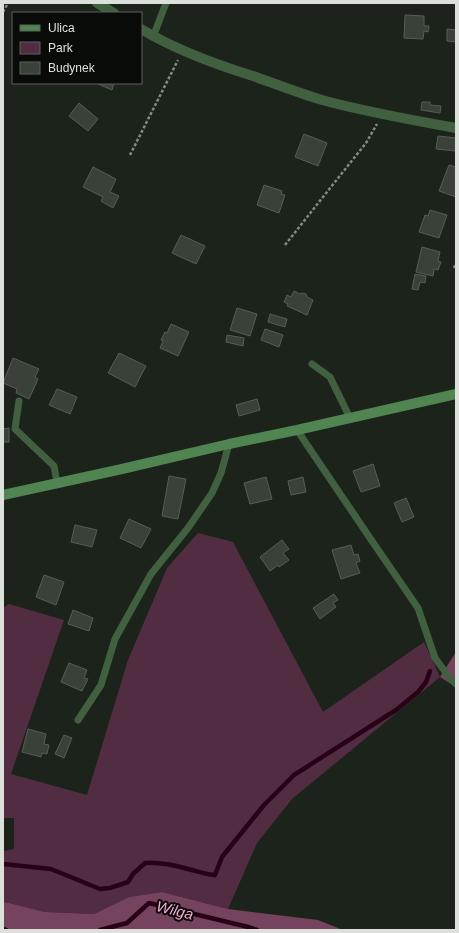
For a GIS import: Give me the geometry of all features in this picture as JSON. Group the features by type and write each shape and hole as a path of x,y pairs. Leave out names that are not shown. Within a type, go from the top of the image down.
{"main road":[{"path":"3,494 122,469 456,394"}],"street":[{"path":"97,3 112,12"},
{"path":"142,31 182,51 214,64 322,100 382,115 456,128"}],"lane":[{"path":"153,37 166,3"},
{"path":"312,364 330,377 350,418"},
{"path":"19,401 15,429 54,466 57,483"},
{"path":"297,430 418,608 435,658 456,684"},
{"path":"78,720 101,685 115,639 151,574 188,528 212,493 229,444"}],"path":[{"path":"3,12 8,3"},
{"path":"130,155 182,51"},
{"path":"285,245 366,143 382,115"},
{"path":"454,268 456,263"}],"green space":[{"path":"198,533 233,542 323,712 424,642 440,677 292,799 257,843 228,909 162,892 129,897 94,914 45,912 3,902 3,851 14,849 14,818 3,818 3,608 9,604 64,620 11,774 87,795 128,660 167,568"}],"shaded area":[{"path":"456,652 456,687 440,677"},
{"path":"162,892 228,909 318,920 343,930 3,930 3,902 45,912 94,914 129,897"}],"building":[{"path":"405,15 424,16 424,26 429,26 428,32 424,31 423,39 404,38"},
{"path":"447,29 456,30 456,42 447,41"},
{"path":"98,84 114,84 112,90"},
{"path":"422,102 430,102 430,105 441,106 440,113 421,110"},
{"path":"79,103 98,119 88,131 69,116"},
{"path":"304,134 327,143 318,166 295,157"},
{"path":"438,136 456,138 456,151 436,149"},
{"path":"449,165 456,167 456,197 439,191"},
{"path":"93,167 116,179 110,192 119,196 113,208 101,201 103,197 83,187"},
{"path":"264,185 282,191 281,194 285,195 279,213 257,205"},
{"path":"430,210 447,215 439,238 419,232 425,215 428,216"},
{"path":"181,235 205,246 196,264 172,253"},
{"path":"422,247 440,252 438,261 441,262 438,270 434,269 433,276 416,272"},
{"path":"415,274 426,276 425,283 420,282 418,290 412,289"},
{"path":"294,291 300,294 306,294 307,297 313,300 307,315 287,306 288,304 284,302 287,295 291,297"},
{"path":"237,308 257,314 250,336 230,330"},
{"path":"270,314 287,319 285,327 268,322"},
{"path":"171,324 189,332 178,356 160,348 163,341 161,340 165,332 167,333"},
{"path":"265,329 283,335 279,347 261,340"},
{"path":"227,335 244,338 243,346 226,342"},
{"path":"119,353 146,366 135,387 108,373"},
{"path":"13,358 39,369 35,377 38,379 29,399 16,393 17,389 3,383"},
{"path":"57,389 77,397 70,414 49,405"},
{"path":"257,399 260,410 239,416 236,405"},
{"path":"9,428 9,442 3,442 3,429"},
{"path":"373,464 380,486 361,492 353,471"},
{"path":"169,476 186,479 178,519 162,516"},
{"path":"266,477 272,499 250,504 244,483"},
{"path":"303,477 306,492 291,495 288,481"},
{"path":"406,498 414,517 402,522 394,503"},
{"path":"129,519 151,529 141,548 120,538"},
{"path":"75,525 97,530 92,547 71,542"},
{"path":"282,540 289,549 283,553 289,560 270,571 260,557"},
{"path":"351,545 354,555 358,554 360,561 356,563 360,573 341,579 332,550"},
{"path":"44,575 64,582 56,605 36,597"},
{"path":"334,594 338,600 333,603 336,607 320,619 313,608"},
{"path":"73,610 93,618 89,631 68,624"},
{"path":"69,663 87,670 84,678 88,679 82,691 61,682"},
{"path":"28,729 46,734 44,744 49,745 47,754 42,753 41,757 22,752"},
{"path":"64,735 72,738 64,758 55,754"}],"waterway":[{"path":"3,864 51,869 100,889 110,888 128,882 133,874 145,863 166,864 205,874 215,875 222,857 264,805 294,775 396,710 418,692 426,682 430,671"},
{"name":"Wilga","path":"100,930 127,923 149,903 257,930"}]}
